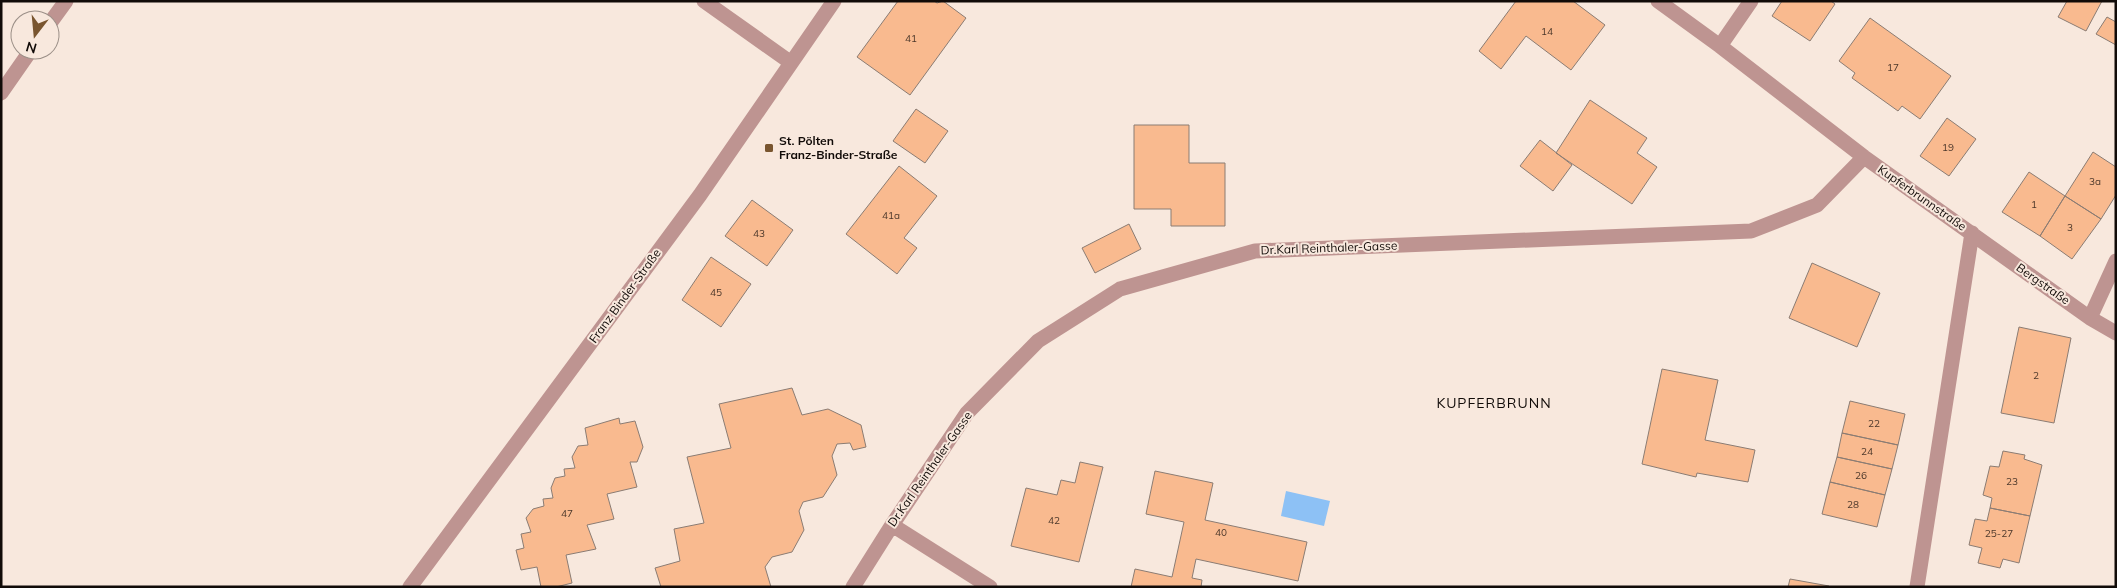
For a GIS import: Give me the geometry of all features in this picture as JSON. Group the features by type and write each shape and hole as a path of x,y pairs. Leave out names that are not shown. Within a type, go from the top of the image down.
{"street":[{"path":"704,1 790,62"},
{"name":"Franz Binder-Straße","path":"410,587 700,195 790,62 834,1"},
{"name":"Kupferbrunnstraße","path":"1658,1 1864,156 1972,233 1917,587"},
{"path":"1720,46 1751,1"},
{"path":"1,93 24,60"},
{"name":"Dr.Karl Reinthaler-Gasse","path":"853,587 967,413 1038,341 1120,289 1255,251 1751,231 1817,205 1864,156"},
{"name":"Bergstraße","path":"1972,233 2090,318 2116,333"},
{"path":"2090,318 2116,261"},
{"path":"892,525 990,587"}],"water":[{"path":"1286,491 1330,501 1324,526 1281,516"}],"building":[{"path":"898,1 934,1 937,3 943,1 966,18 910,95 857,57"},
{"path":"1516,1 1573,1 1605,25 1571,70 1526,36 1501,69 1479,51"},
{"path":"1782,1 1831,1 1835,4 1810,41 1772,16"},
{"path":"2067,1 2102,1 2086,31 2058,17"},
{"path":"2107,17 2116,22 2116,45 2096,34"},
{"path":"1870,18 1951,76 1920,119 1902,106 1898,111 1852,78 1855,73 1839,61"},
{"path":"1590,100 1647,138 1637,153 1657,167 1632,204 1556,153"},
{"path":"916,109 948,131 925,163 893,141"},
{"path":"1947,118 1976,139 1949,176 1920,156"},
{"path":"1134,125 1189,125 1189,163 1225,163 1225,226 1171,226 1171,209 1134,209"},
{"path":"1540,140 1572,165 1553,191 1520,166"},
{"path":"2093,152 2116,167 2116,195 2101,219 2065,196"},
{"path":"899,166 937,196 904,238 917,248 897,274 846,234"},
{"path":"2029,172 2065,196 2040,236 2002,212"},
{"path":"2065,196 2101,219 2072,259 2040,236"},
{"path":"752,200 793,230 767,266 725,236"},
{"path":"1129,224 1141,249 1095,273 1082,248"},
{"path":"711,257 751,284 721,327 682,300"},
{"path":"1812,263 1880,293 1857,347 1789,318"},
{"path":"2019,327 2071,338 2054,423 2001,413"},
{"path":"1662,369 1718,380 1705,440 1755,450 1748,482 1697,473 1696,477 1642,464"},
{"path":"792,388 802,415 828,409 861,425 866,447 853,450 850,443 837,444 832,456 837,475 823,497 803,502 799,511 804,530 792,552 772,557 765,567 771,587 661,587 655,568 680,561 674,529 704,523 687,457 731,448 719,404"},
{"path":"1850,401 1905,414 1898,445 1842,433"},
{"path":"619,418 620,424 635,421 643,447 637,462 630,462 637,487 607,494 614,519 587,525 596,549 566,555 572,583 556,587 541,587 537,567 521,570 516,550 524,548 521,534 531,532 526,518 533,509 544,506 543,499 553,498 551,488 555,478 565,476 564,469 575,468 572,457 578,446 588,445 585,428"},
{"path":"1842,433 1898,445 1892,469 1837,457"},
{"path":"2003,451 2025,455 2024,459 2042,465 2030,516 1990,508 1992,498 1983,495 1990,466 1999,467"},
{"path":"1837,457 1892,469 1885,495 1830,482"},
{"path":"1080,462 1103,467 1079,562 1011,546 1026,488 1057,495 1061,480 1075,483"},
{"path":"1155,471 1213,483 1205,520 1307,542 1298,581 1196,559 1192,578 1202,580 1201,587 1131,587 1135,569 1172,577 1184,522 1146,514"},
{"path":"1830,482 1885,495 1877,527 1822,514"},
{"path":"1990,508 2030,516 2019,563 2003,559 2000,568 1978,563 1982,548 1969,545 1975,519 1987,521"},
{"path":"1790,579 1829,586 1829,587 1788,587"}],"place":[{"name":"St. Pölten Franz-Binder-Straße","path":"769,148"}],"district":[{"name":"KUPFERBRUNN","path":"1494,403"}]}
